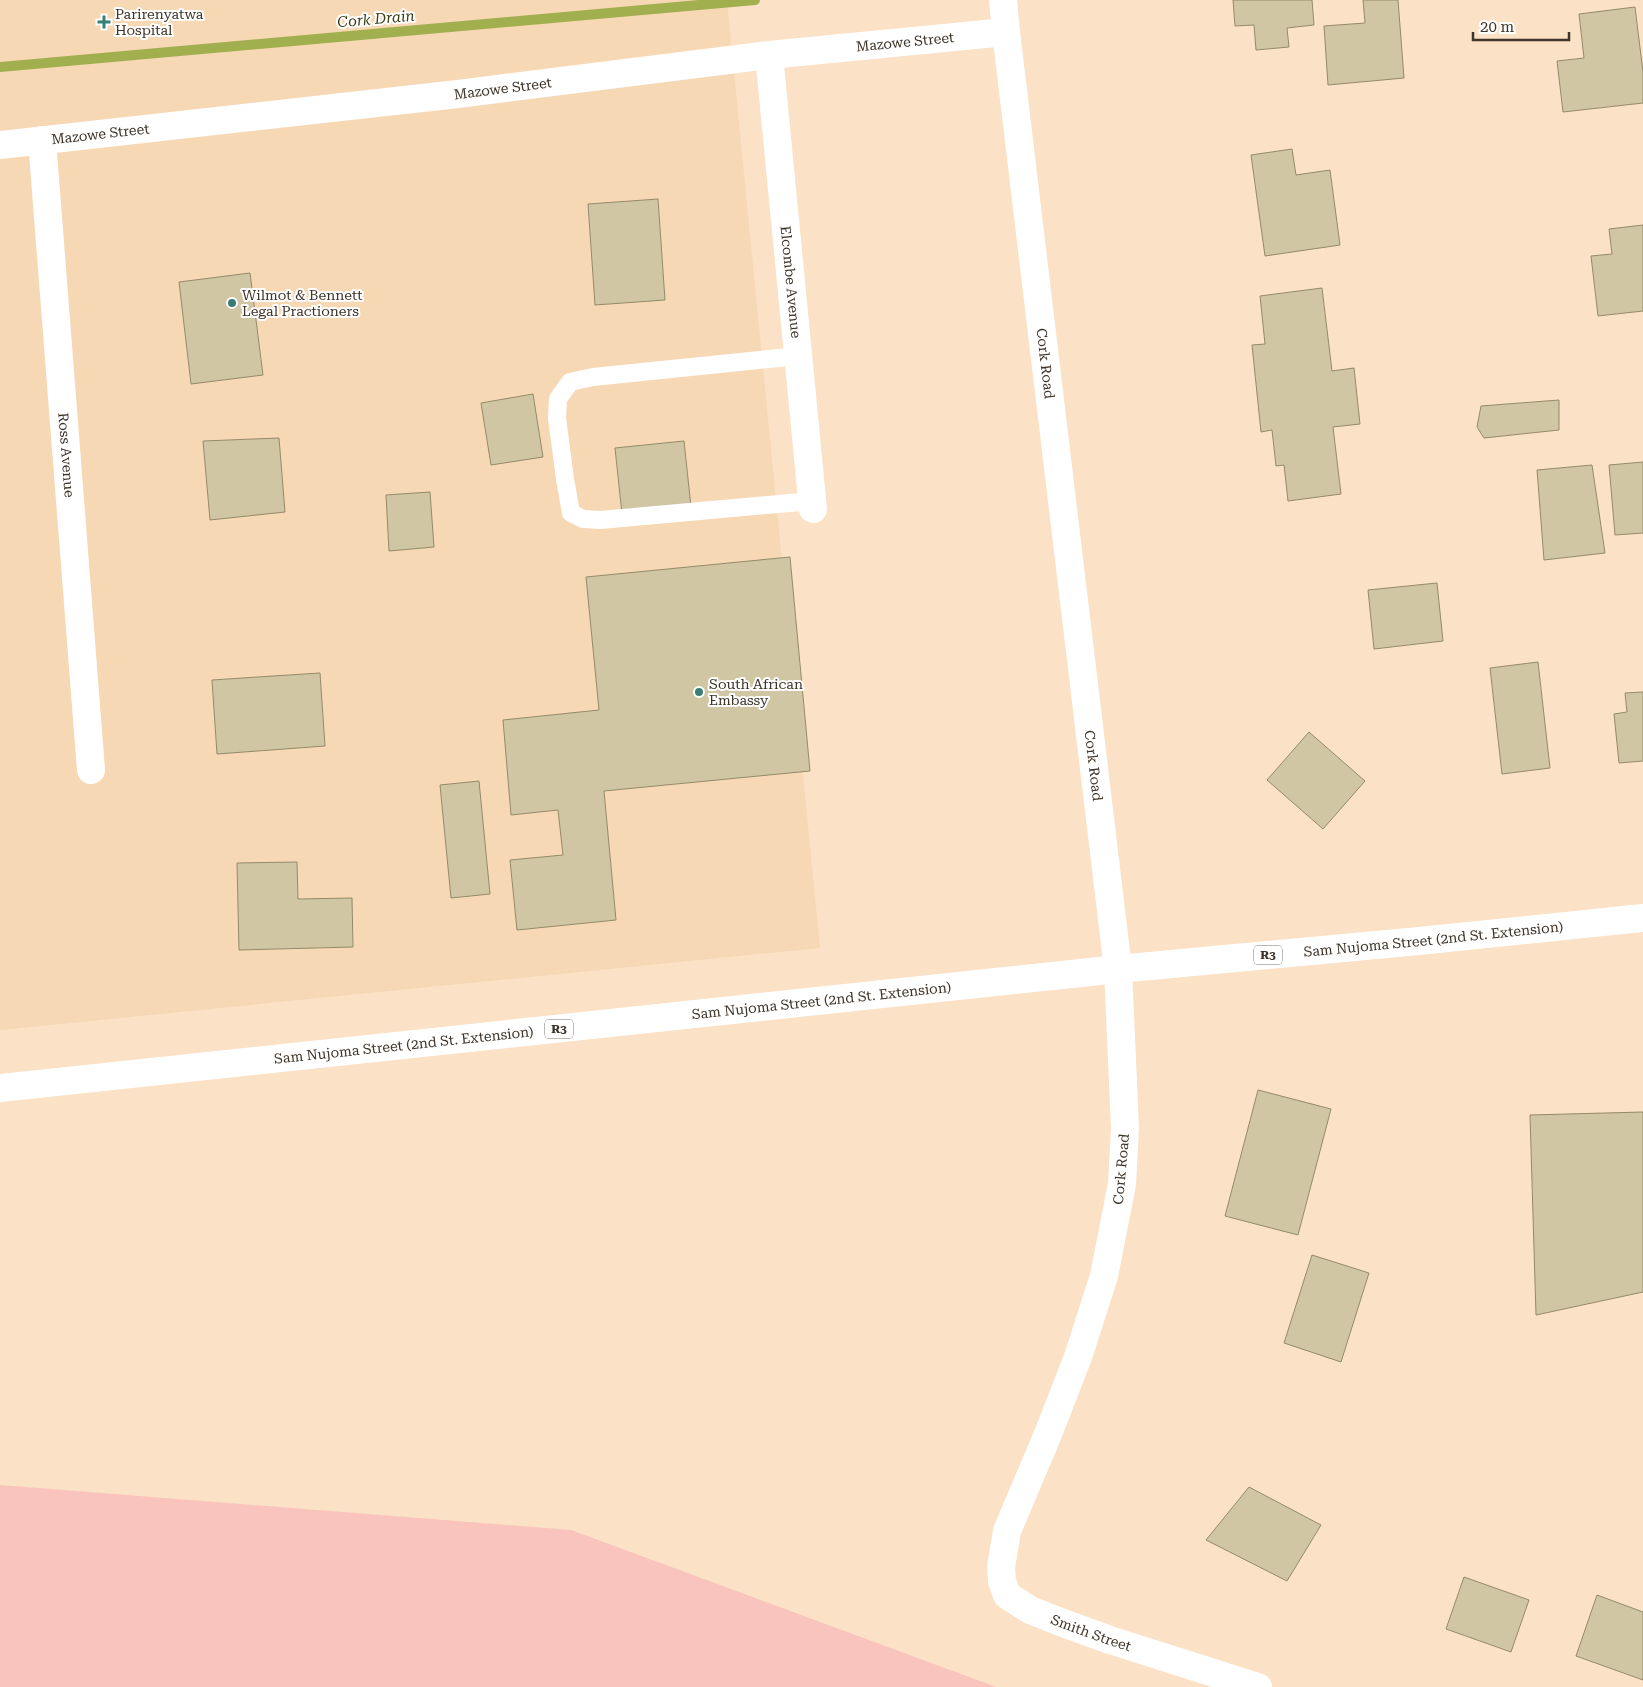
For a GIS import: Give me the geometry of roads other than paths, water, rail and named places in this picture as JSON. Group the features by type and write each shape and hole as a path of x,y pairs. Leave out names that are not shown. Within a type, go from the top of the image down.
{"main road":[{"name":"Cork Road","path":"1004,0 1006,32 1118,969 1125,1128 1122,1184 1104,1276 1078,1357 1048,1434 1012,1516"},
{"name":"Mazowe Street","path":"0,145 458,94 769,55 1006,32"},
{"name":"Elcombe Avenue","path":"769,55 813,505"},
{"name":"Ross Avenue","path":"42,140 91,770"},
{"name":"Sam Nujoma Street (2nd St. Extension)","path":"0,1088 1118,969 1643,918"},
{"name":"Smith Street","path":"1012,1516 1007,1531 1001,1567 1002,1581 1007,1595 1030,1610 1063,1623 1258,1687"}],"lane":[{"path":"798,356 593,377 570,382 558,399 557,418 570,513 583,519 600,520 813,505"}],"waterway":[{"name":"Cork Drain","path":"0,67 755,0"}],"place":[{"name":"Parirenyatwa Hospital","path":"104,22"},
{"name":"Wilmot & Bennett Legal Practioners","path":"232,303"},
{"name":"South African Embassy","path":"699,692"}]}
